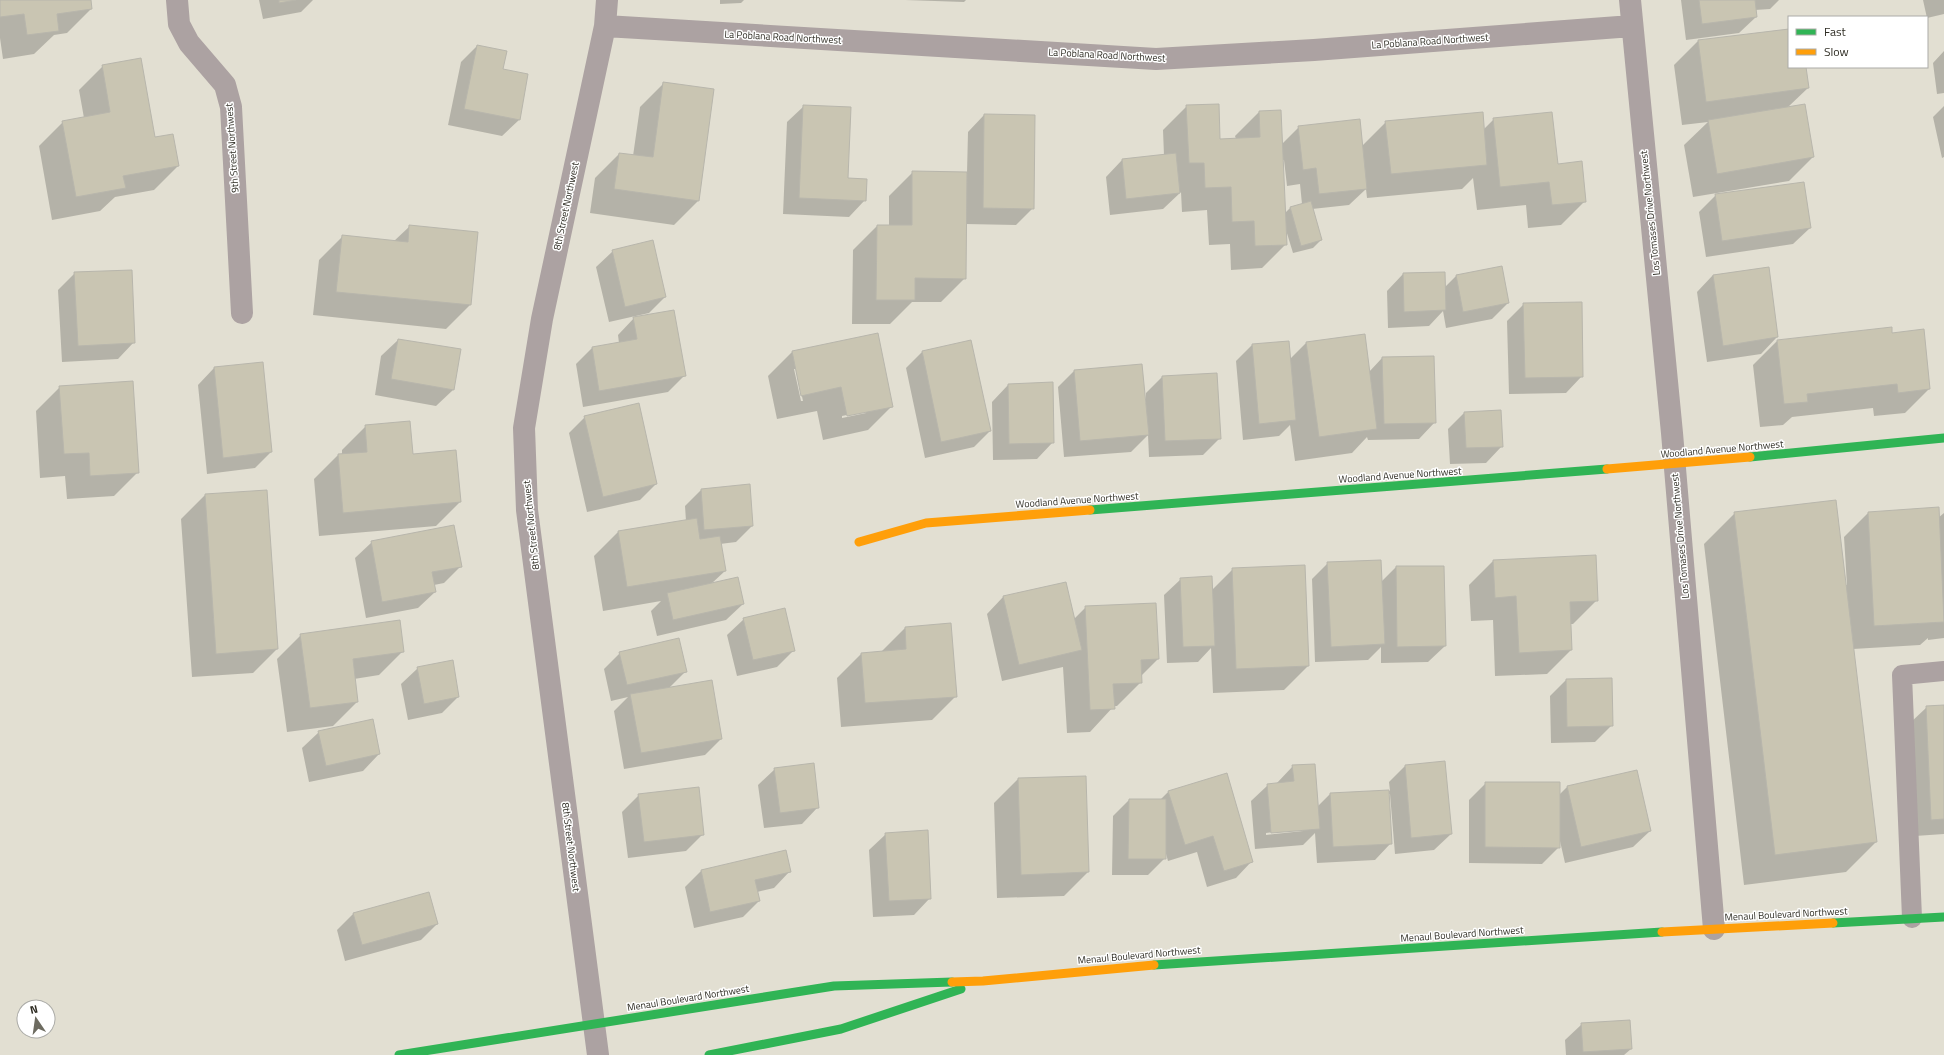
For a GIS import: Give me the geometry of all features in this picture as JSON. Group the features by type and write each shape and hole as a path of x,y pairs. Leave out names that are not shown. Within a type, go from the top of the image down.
{"main road":[{"name":"Woodland Avenue Northwest","path":"859,542 926,523 1674,464 1944,438"},
{"name":"Menaul Boulevard Northwest","path":"399,1055 834,986 982,982 1090,970 1202,961 1714,929 1944,917"},
{"name":"Menaul Boulevard Northwest","path":"709,1055 776,1049 982,982"}],"street":[{"name":"9th Street Northwest","path":"177,0 179,24 189,43 225,85 231,107 242,313"},
{"name":"8th Street Northwest","path":"598,1055 527,510 524,428 542,319 605,26 607,0"},
{"name":"Los Tomases Drive Northwest","path":"1630,0 1674,464 1714,929"},
{"name":"La Poblana Road Northwest","path":"605,26 1156,59 1314,50 1632,26"}],"lane":[{"path":"1912,918 1902,675 1944,671"}],"building":[{"path":"0,0 91,0 92,9 57,14 59,31 27,35 24,14 0,17"},
{"path":"279,0 296,0 279,3"},
{"path":"1699,0 1755,0 1757,17 1702,24"},
{"path":"1788,29 1788,68 1806,68 1809,88 1706,102 1698,40"},
{"path":"477,45 507,51 503,69 528,74 520,120 464,109"},
{"path":"141,58 155,137 173,134 179,166 123,176 126,188 76,197 62,121 110,112 102,65"},
{"path":"663,82 714,89 699,201 614,189 619,153 653,157"},
{"path":"1219,104 1220,139 1260,137 1259,111 1281,110 1287,245 1255,246 1254,221 1232,222 1231,187 1205,188 1204,163 1189,163 1186,105"},
{"path":"1805,104 1814,157 1717,174 1708,120"},
{"path":"803,105 851,107 848,178 867,179 866,201 799,198"},
{"path":"1483,112 1487,165 1391,174 1385,121"},
{"path":"1552,112 1558,164 1582,161 1586,202 1552,205 1549,182 1500,187 1493,118"},
{"path":"984,114 1035,115 1034,209 983,208"},
{"path":"1360,119 1367,189 1319,194 1316,168 1303,170 1298,126"},
{"path":"1176,153 1180,193 1126,199 1122,159"},
{"path":"912,171 967,172 966,279 915,278 915,300 876,300 877,225 912,225"},
{"path":"1804,182 1811,228 1722,241 1715,194"},
{"path":"1311,201 1322,240 1301,246 1290,207"},
{"path":"409,225 478,232 471,305 336,292 342,235 408,242"},
{"path":"653,240 666,297 625,307 612,250"},
{"path":"1502,266 1509,303 1463,312 1456,275"},
{"path":"1769,267 1778,337 1723,346 1713,275"},
{"path":"132,270 135,343 78,346 74,272"},
{"path":"1445,272 1446,310 1404,312 1403,273"},
{"path":"1582,302 1583,377 1525,378 1523,303"},
{"path":"674,310 686,376 599,391 592,347 637,339 633,317"},
{"path":"1892,327 1892,333 1924,329 1930,389 1898,393 1897,384 1807,394 1808,402 1784,404 1777,340"},
{"path":"878,333 893,407 847,416 841,387 801,396 792,351"},
{"path":"1365,334 1377,429 1319,437 1306,342"},
{"path":"398,339 461,349 454,390 391,379"},
{"path":"971,340 991,431 941,442 922,351"},
{"path":"1289,341 1296,420 1259,424 1252,344"},
{"path":"1434,356 1436,423 1384,424 1382,357"},
{"path":"263,362 272,452 223,458 214,367"},
{"path":"1142,364 1149,435 1080,441 1074,370"},
{"path":"1217,373 1221,439 1165,441 1162,376"},
{"path":"133,381 139,473 90,476 89,453 64,454 59,386"},
{"path":"1053,382 1054,443 1009,444 1008,384"},
{"path":"639,403 657,484 603,497 584,416"},
{"path":"1501,410 1503,447 1466,448 1464,412"},
{"path":"410,421 413,454 456,450 461,502 343,513 338,454 367,452 365,425"},
{"path":"750,484 753,526 704,530 701,489"},
{"path":"267,490 278,649 216,654 205,494"},
{"path":"1836,500 1877,842 1775,855 1734,512"},
{"path":"1939,507 1944,622 1874,626 1868,512"},
{"path":"697,518 700,539 720,536 726,571 627,587 618,531"},
{"path":"454,525 462,567 432,572 436,592 382,602 371,541"},
{"path":"1596,555 1598,601 1570,602 1572,650 1519,653 1516,596 1495,598 1493,560"},
{"path":"1381,560 1385,644 1331,647 1327,562"},
{"path":"1305,565 1309,666 1236,669 1232,568"},
{"path":"1396,566 1444,566 1446,646 1397,647"},
{"path":"1212,576 1215,646 1183,647 1180,578"},
{"path":"738,577 744,604 673,620 667,593"},
{"path":"1066,582 1082,650 1019,665 1003,596"},
{"path":"1156,603 1159,659 1141,660 1142,683 1113,684 1115,709 1090,710 1085,606"},
{"path":"785,608 795,651 753,660 743,618"},
{"path":"400,620 404,652 353,659 358,702 310,708 300,634"},
{"path":"951,623 957,697 865,703 861,653 906,649 905,627"},
{"path":"679,638 687,672 627,685 619,652"},
{"path":"453,660 459,697 424,704 417,667"},
{"path":"1612,678 1613,726 1567,727 1566,679"},
{"path":"712,680 722,739 641,753 630,694"},
{"path":"1944,705 1944,819 1931,820 1926,706"},
{"path":"373,719 380,754 326,766 318,731"},
{"path":"1445,761 1452,834 1411,838 1405,765"},
{"path":"814,763 819,808 780,813 774,768"},
{"path":"1315,764 1320,829 1271,833 1267,784 1294,781 1292,765"},
{"path":"1637,770 1651,831 1581,847 1567,786"},
{"path":"1227,773 1253,862 1224,871 1213,836 1185,845 1168,791"},
{"path":"1086,776 1089,872 1021,875 1018,778"},
{"path":"1485,782 1560,782 1560,848 1485,847"},
{"path":"699,787 704,835 644,842 638,794"},
{"path":"1389,790 1392,844 1333,847 1330,793"},
{"path":"1129,799 1166,799 1166,859 1128,859"},
{"path":"928,830 931,899 889,901 885,833"},
{"path":"786,850 791,872 755,880 760,901 710,912 701,870"},
{"path":"429,892 438,924 362,945 353,913"},
{"path":"1630,1020 1632,1049 1583,1052 1581,1023"}],"traffic: fast":[{"path":"1750,457 1944,438"},
{"path":"1090,510 1607,469"},
{"path":"1833,923 1944,917"},
{"path":"1154,965 1662,932"},
{"path":"399,1055 834,986 952,982"},
{"path":"709,1055 841,1029 961,989"}],"traffic: slow":[{"path":"1607,469 1750,457"},
{"path":"859,542 926,523 1090,510"},
{"path":"1662,932 1833,923"},
{"path":"952,982 983,981 1154,965"}]}
